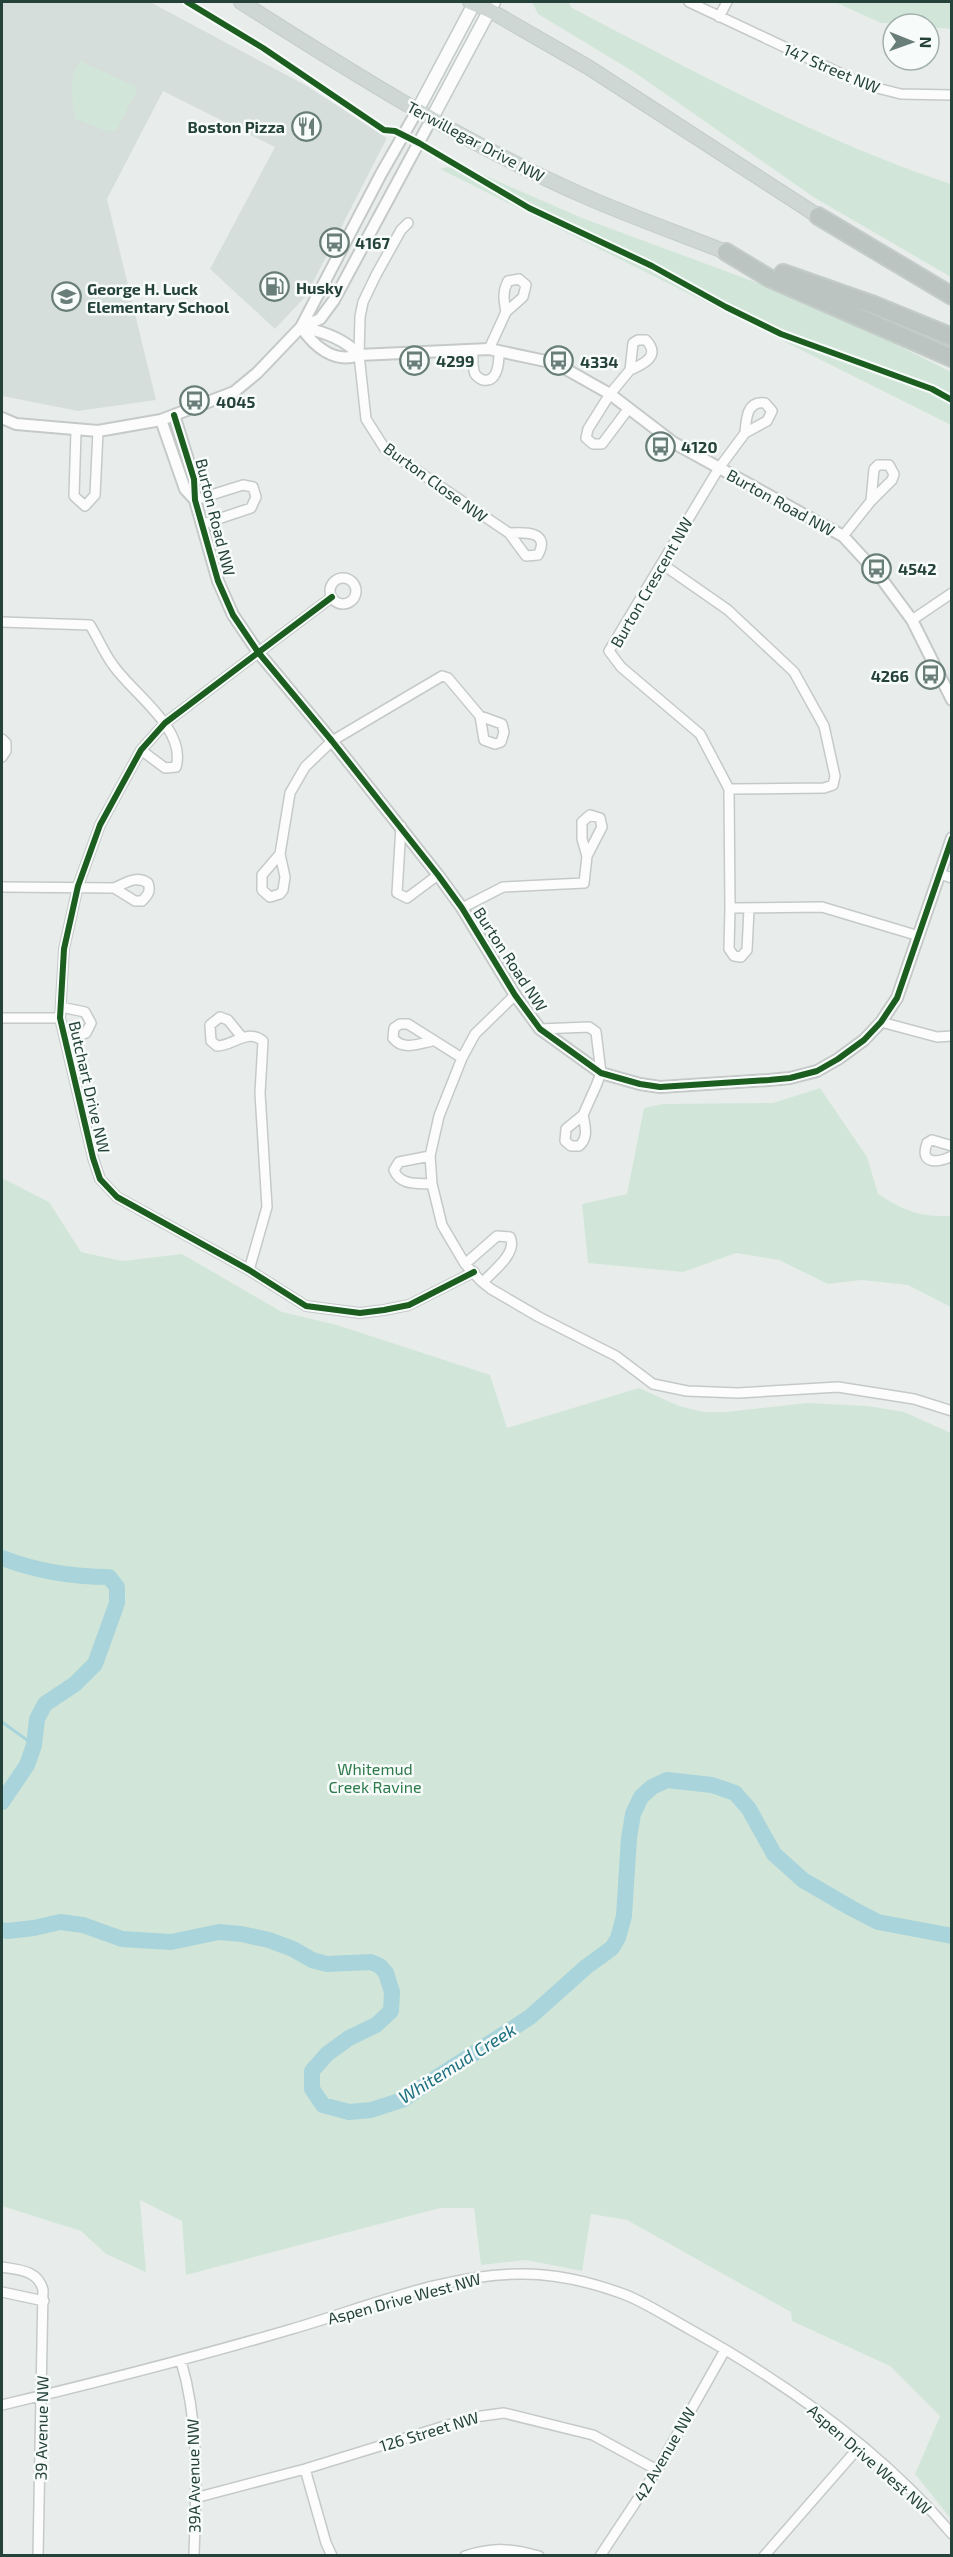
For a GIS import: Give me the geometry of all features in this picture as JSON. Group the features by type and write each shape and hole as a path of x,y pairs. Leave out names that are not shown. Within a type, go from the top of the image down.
{"highway":[{"path":"818,216 951,296"},
{"path":"726,252 874,305 951,337"},
{"path":"726,252 769,278 951,358"}],"main road":[{"name":"Terwillegar Drive NW","path":"241,2 352,73 490,150 583,195 726,252"},
{"path":"417,111 473,2 492,6 818,216"},
{"path":"432,118 492,6"}],"street":[{"name":"147 Street NW","path":"689,2 865,85 901,94 951,95"},
{"path":"719,17 727,2"},
{"path":"2,418 16,424 76,431 98,431 161,420 234,392 257,373 301,327 397,144 417,111"},
{"path":"301,327 320,319 334,300 432,118"},
{"path":"364,209 378,217"},
{"name":"Burton Close NW","path":"408,223 401,230 363,302 359,324 358,355 366,419 385,449 509,532"},
{"path":"473,350 475,374 479,379 491,379 496,374 494,350 506,312"},
{"path":"301,327 322,332 352,347 358,355"},
{"name":"Burton Road NW","path":"301,327 313,344 331,354 349,358 358,355 494,350 555,363 610,394 675,443 843,536 878,574 912,620 951,700"},
{"path":"629,408 602,444 593,444 586,438 588,429 610,394 630,370"},
{"name":"Burton Road NW","path":"174,415 194,479 195,500 218,581 233,615 258,652 401,826 438,875 462,908 515,995 540,1029 600,1073 660,1087 790,1078 817,1071 838,1059 864,1040 881,1022 897,998 951,838"},
{"name":"Burton Road NW","path":"161,420 185,489 195,500"},
{"path":"76,431 74,496 85,506 95,495 98,431"},
{"name":"Burton Road NW","path":"718,468 745,433"},
{"name":"Burton Crescent NW","path":"718,468 609,651 621,667 700,734 729,789 729,949 734,956 741,957 747,950 749,909"},
{"name":"Burton Road NW","path":"195,500 243,485 253,487 256,497 251,508 203,524"},
{"name":"Burton Road NW","path":"843,536 871,501"},
{"path":"662,564 728,610 794,672 824,726 835,776 833,785 824,788 729,789"},
{"path":"912,620 951,593"},
{"path":"258,652 332,597"},
{"path":"2,622 90,625 113,666 165,723 179,755 176,767 165,768 141,750"},
{"name":"Butchart Drive NW","path":"258,652 165,723 141,750 100,825 78,886 64,949 60,1018 100,1179 117,1197 249,1270 306,1305 360,1313 409,1305 474,1272"},
{"path":"280,854 290,793 305,767 332,741 442,676 448,678 480,716"},
{"path":"2,740 6,744 6,751 2,757"},
{"path":"401,826 397,893 407,898 438,875"},
{"name":"Burton Road NW","path":"462,908 503,887 584,883 587,856"},
{"path":"940,874 951,878"},
{"path":"2,887 114,888"},
{"path":"730,908 822,907 919,936"},
{"path":"515,995 475,1034 462,1058 439,1116 430,1156 432,1184 442,1225 465,1264 483,1282 539,1317 616,1356 653,1384 687,1391 738,1393 838,1387 914,1399 951,1411"},
{"name":"Butchart Drive NW","path":"61,1007 85,1012 91,1023 86,1033 65,1040"},
{"name":"Butchart Drive NW","path":"2,1018 60,1018"},
{"path":"881,1022 937,1037 951,1036"},
{"name":"Burton Road NW","path":"540,1029 593,1029 598,1036 600,1073 583,1115"},
{"path":"241,1036 259,1038 263,1041 260,1093 267,1207 249,1270"},
{"path":"432,1041 462,1058"},
{"path":"951,1146 932,1140 927,1143 926,1148 928,1158 933,1162 951,1156"},
{"path":"430,1156 399,1162 394,1170 397,1178 402,1181 432,1184"},
{"path":"465,1264 497,1236 510,1237 512,1248 508,1255 483,1282"},
{"name":"39 Avenue NW","path":"2,2266 29,2272 36,2277 42,2287 44,2301 38,2556"},
{"name":"Aspen Drive West NW","path":"2,2406 181,2361 436,2286 480,2277 510,2274 555,2277 614,2291 639,2302 725,2350 797,2396 909,2488 951,2534"},
{"path":"2,2292 44,2301"},
{"name":"42 Avenue NW","path":"600,2556 657,2470 725,2350"},
{"name":"39A Avenue NW","path":"181,2361 192,2403 195,2432 194,2556"},
{"name":"126 Street NW","path":"195,2498 305,2469 474,2417 504,2413 593,2434 657,2470"},
{"path":"764,2556 860,2446"},
{"path":"305,2469 326,2543 332,2556"},
{"path":"465,2556 491,2549 509,2548 539,2556"}],"shaded area":[{"name":"George H. Luck Elementary School","path":"2,2 150,2 307,86 387,138 306,296 275,329 210,269 275,147 163,91 107,199 156,400 78,411 2,396"}],"green space":[{"path":"532,2 568,2 572,8 758,104 853,147 951,184 951,277 815,198 634,72 538,14"},
{"path":"835,2 951,2 951,29 941,28 941,12 881,12 881,23"},
{"path":"80,61 138,88 117,129 109,132 76,119 72,89 76,68"},
{"path":"449,167 472,170 582,218 766,286 875,334 951,372 951,425 440,169"},
{"path":"820,1088 867,1157 878,1194 913,1212 951,1216 951,1307 908,1285 862,1280 828,1284 779,1260 736,1253 683,1272 588,1263 582,1204 627,1194 644,1108 663,1104 773,1103"},
{"name":"Whitemud Creek Ravine","path":"2,1178 49,1202 81,1252 122,1261 182,1254 282,1312 337,1325 490,1375 507,1428 639,1388 679,1406 703,1412 726,1412 807,1403 868,1406 904,1412 951,1433 951,2519 915,2474 940,2416 890,2366 792,2321 791,2312 627,2220 591,2214 582,2271 526,2260 481,2265 474,2208 440,2208 186,2275 182,2221 140,2200 146,2272 106,2254 81,2231 2,2206"}],"waterway":[{"name":"Whitemud Creek","path":"2,1558 54,1572 109,1577 117,1587 117,1603 95,1664 75,1684 45,1704 37,1719 34,1745 27,1765 2,1802"},
{"path":"2,1722 34,1745"},
{"name":"Whitemud Creek","path":"2,1930 34,1928 60,1922 83,1925 122,1939 171,1942 219,1932 241,1934 269,1940 293,1949 312,1960 327,1964 371,1962 380,1966 386,1973 392,1992 391,2011 376,2025 349,2038 327,2054 312,2071 312,2089 323,2105 349,2112 371,2110 402,2100 530,2017 586,1967 612,1948 618,1938 624,1916 629,1838 633,1814 641,1797 652,1787 667,1780 712,1785 735,1793 749,1809 774,1854 803,1880 851,1908 878,1922 952,1936"}],"cycle path":[{"path":"187,2 263,48 384,130 395,131 419,143 529,208 652,266 781,334 932,389 952,400"},
{"path":"174,415 194,479 195,500 218,581 233,615 258,652 438,875 462,908 515,995 540,1029 601,1073 660,1087 790,1078 817,1071 838,1059 864,1040 881,1022 897,998 952,838"},
{"path":"332,597 165,723 141,750 100,825 78,886 64,949 60,1018 93,1158 100,1179 117,1197 249,1270 306,1306 360,1313 409,1305 474,1272"}],"place":[{"name":"Boston Pizza","path":"306,126"},
{"name":"4167","path":"334,242"},
{"name":"Husky","path":"275,287"},
{"name":"George H. Luck Elementary School","path":"66,297"},
{"name":"4299","path":"415,360"},
{"name":"4334","path":"559,361"},
{"name":"4045","path":"195,401"},
{"name":"4120","path":"660,446"},
{"name":"4542","path":"877,568"},
{"name":"4266","path":"930,675"}]}
